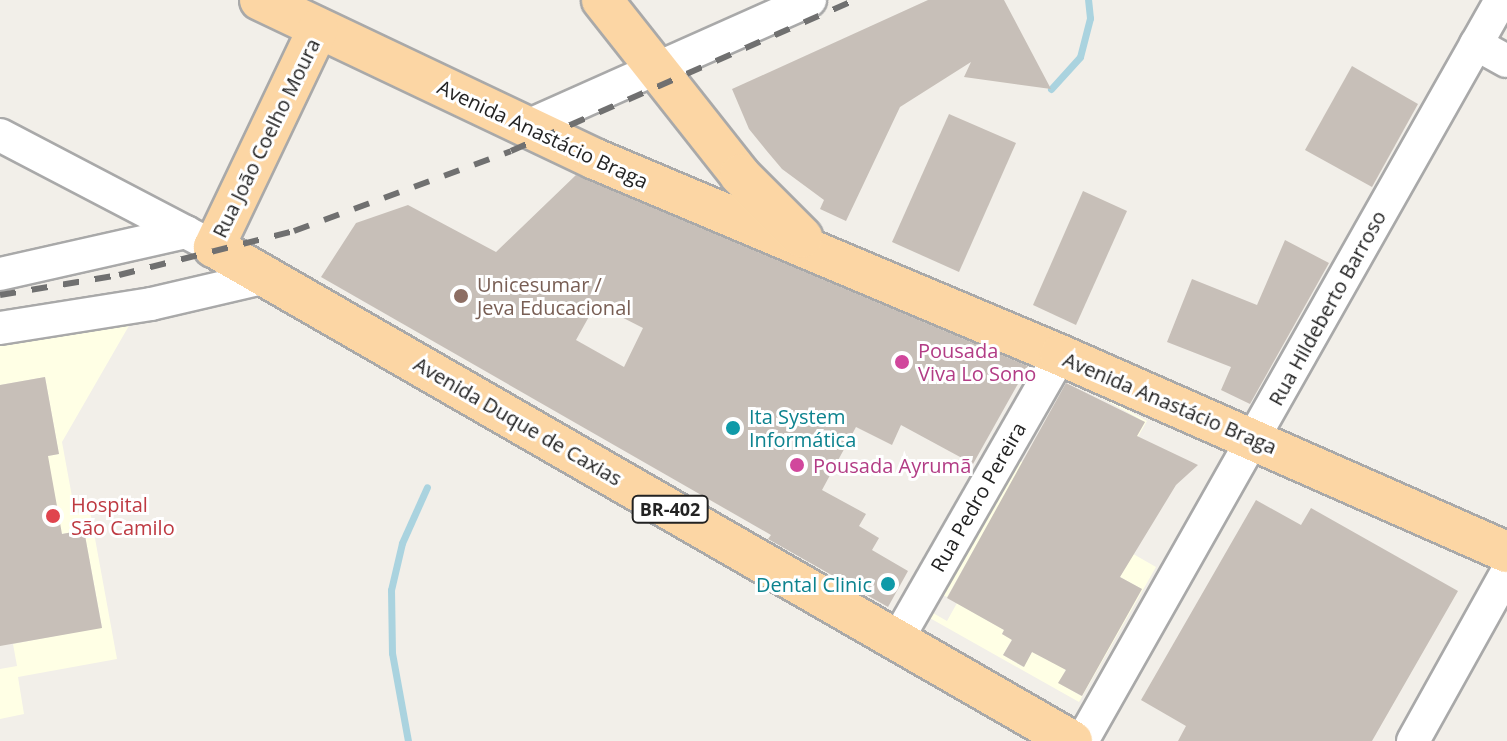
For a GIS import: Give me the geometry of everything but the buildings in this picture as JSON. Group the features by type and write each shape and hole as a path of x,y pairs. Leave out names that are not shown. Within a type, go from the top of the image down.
{"main road":[{"name":"Avenida Anastácio Braga","path":"260,0 525,127 1060,355 1507,552"},
{"name":"Avenida Anastácio Braga","path":"602,0 760,196 831,259"},
{"name":"Rua João Coelho Moura","path":"200,239 318,29"},
{"name":"Avenida Duque de Caxias","path":"200,239 1072,741"}],"street":[{"path":"525,127 662,76 810,0"},
{"name":"Rua Hildeberto Barroso","path":"1082,741 1501,0"},
{"path":"1476,44 1507,61"},
{"name":"Avenida Duque de Caxias","path":"0,135 200,239"},
{"path":"0,274 200,239"},
{"path":"0,328 151,304 267,277"},
{"name":"Rua Pedro Pereira","path":"897,640 1060,355"},
{"path":"1413,741 1507,572"}],"shaded area":[{"name":"Hospital São Camilo","path":"134,317 62,442 75,513 90,511 117,659 18,677 24,714 0,719 0,669 17,666 13,644 102,627 84,530 0,545 48,456 59,454 45,377 0,385 0,337"},
{"path":"1066,376 1147,421 1086,527 1156,567 1079,702 928,617","holes":["1066,378 1145,422 1098,504 1020,461","1021,466 1095,507 1084,528 1132,555 1120,577 1142,589 1081,696 1059,683 1068,665 1045,652 1042,657 1032,652 1023,667 1003,655 1012,639 1002,634 1004,630 957,603 947,621 933,613 943,595 947,597"]}],"waterway":[{"path":"1051,89 1080,57 1090,18 1088,0"},
{"path":"408,741 392,653 391,590 402,543 427,487"}],"railway":[{"path":"0,295 119,275 294,231 511,151 855,0"}],"place":[{"name":"Unicesumar / Jeva Educacional","path":"461,296"},
{"name":"Pousada Viva Lo Sono","path":"902,362"},
{"name":"Ita System Informática","path":"733,428"},
{"name":"Pousada Ayrumã","path":"797,465"},
{"name":"Hospital São Camilo","path":"53,516"},
{"name":"Dental Clinic","path":"888,584"}]}
